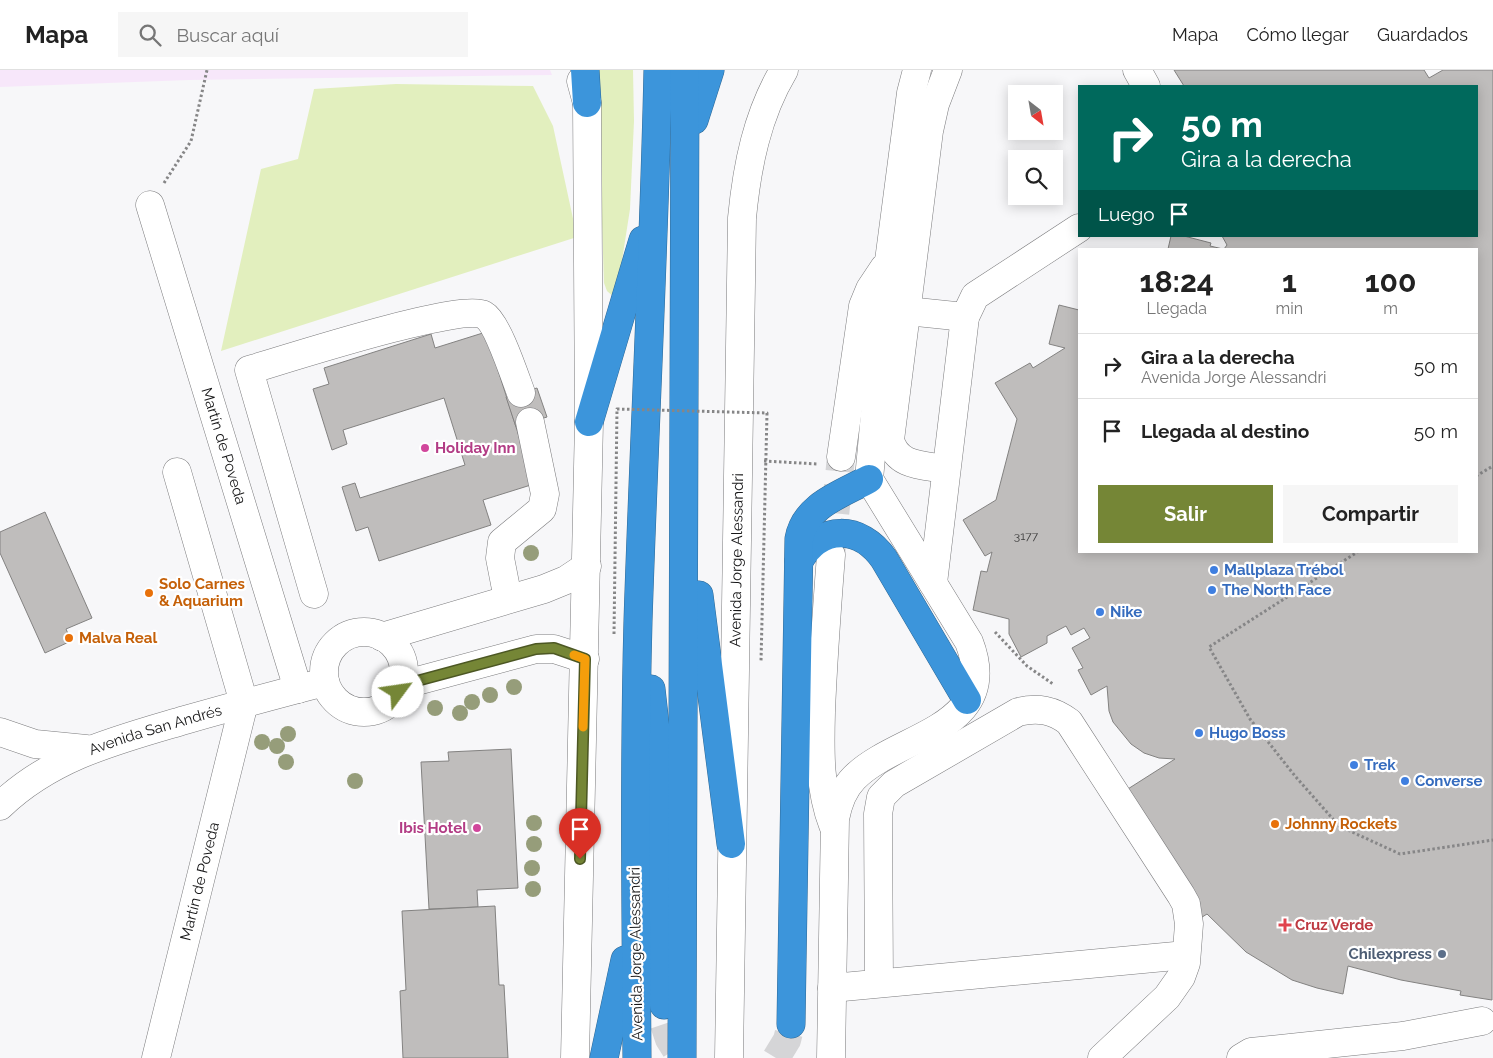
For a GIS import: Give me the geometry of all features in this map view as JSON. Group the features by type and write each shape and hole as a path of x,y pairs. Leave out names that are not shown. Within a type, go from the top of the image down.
{"highway":[{"path":"585,70 587,103"},
{"name":"Avenida Jorge Alessandri","path":"637,1058 634,915 638,621 655,200 658,70"},
{"path":"682,1058 685,70"},
{"path":"685,150 710,70"},
{"path":"590,422 655,200"},
{"path":"791,1024 800,530 808,515 869,479"},
{"path":"685,487 731,844"},
{"path":"799,561 809,547 830,535 851,534 868,542 884,559 967,700"},
{"path":"638,621 654,706 660,770 664,1024"},
{"path":"604,1058 634,915"}],"street":[{"path":"575,1058 590,422 587,103 576,70"},
{"name":"Avenida Jorge Alessandri","path":"729,1058 742,218 748,165 767,104 784,70"},
{"path":"831,1058 835,819 840,801 856,777 873,764 946,724 967,700 974,680 974,654 963,631 869,479 889,261 911,93 916,70"},
{"path":"946,469 903,461 892,448 891,432 929,131 935,104 948,70"},
{"path":"1137,70 1145,85"},
{"name":"Martín de Poveda","path":"150,205 298,689"},
{"path":"933,583 965,317 975,296 1078,229"},
{"path":"841,458 863,306 874,282 889,261"},
{"path":"907,311 965,317"},
{"path":"314,594 249,370 416,322 447,315 479,312 486,316 496,332 521,393"},
{"path":"508,599 500,558 502,542 542,509 545,494 530,422"},
{"path":"176,472 244,703"},
{"path":"831,555 822,671 821,736 824,797 835,831"},
{"path":"382,637 555,584 587,566"},
{"path":"360,632 382,637 390,642 401,657 404,676 402,685 393,699 387,704 371,711 361,712 342,706 335,700 325,682 326,660 339,641 360,632"},
{"path":"402,685 536,649 554,648 585,659"},
{"name":"Avenida San Andrés","path":"0,806 43,772 88,750 244,703 325,682"},
{"name":"Martín de Poveda","path":"156,1058 244,703"},
{"path":"879,983 878,814 881,797 894,784 1018,712 1048,710 1069,722 1186,904 1189,924 1186,955 1181,977 1167,997 1102,1058"},
{"path":"0,732 35,744 88,750"},
{"path":"832,988 1186,955"},
{"path":"1241,1058 1251,1052 1403,1036 1482,1022"}],"path":[{"path":"150,205 191,141 207,70"},
{"path":"614,634 617,409 767,413 761,661"},
{"path":"759,461 778,462"},
{"path":"1478,475 1493,466"},
{"path":"1356,553 1208,647 1250,719 1295,776 1339,826 1400,854 1493,840"},
{"path":"990,625 1014,654 1055,686"}],"shaded area":[{"path":"0,70 550,70 552,75 189,80 0,87"}],"green space":[{"path":"597,70 633,70 634,121 630,209 616,299 607,291 604,283"},
{"path":"396,84 533,86 553,126 577,237 221,351 261,169 298,159 314,89"}],"building":[{"path":"1174,70 1424,70 1429,78 1443,70 1493,70 1492,1000 1460,995 1461,991 1401,980 1348,966 1343,994 1317,988 1292,980 1246,952 1207,914 1199,919 1120,794 1175,759 1159,758 1144,753 1131,744 1113,722 1109,711 1107,686 1091,695 1078,670 1083,668 1072,648 1090,638 1084,628 1071,635 1066,626 1047,636 1047,643 1021,657 1009,634 1009,619 973,610 981,571 987,572 992,552 985,556 963,520 996,500 1017,419 995,383 1030,363 1033,368 1065,348 1049,344 1059,305 1078,310 1078,553 1478,553 1478,248 1225,248 1227,245 1223,237 1478,237 1478,85 1183,85"},
{"path":"1171,237 1188,237 1211,243 1210,246 1219,248 1168,248"},
{"path":"486,332 534,484 483,500 491,525 379,561 368,527 356,531 342,487 355,483 360,498 465,465 444,398 343,430 347,444 332,450 313,389 329,384 324,368 431,334 435,348"},
{"path":"537,388 547,417 516,427 506,397"},
{"path":"45,512 92,618 66,629 71,641 45,653 0,553 0,532"},
{"path":"511,749 518,888 477,890 478,907 429,909 421,762 449,761 448,752"},
{"path":"495,906 499,985 504,985 508,1058 403,1058 400,991 406,990 402,911"}],"tunnel":[{"path":"831,555 841,457"},
{"path":"664,1024 669,1039 681,1058"},
{"path":"776,1058 787,1040 791,1024"}],"slow traffic":[{"path":"574,655 585,659 583,727"}],"place":[{"name":"Holiday Inn","path":"425,448"},
{"name":"Mallplaza Trébol","path":"1214,570"},
{"name":"The North Face","path":"1212,590"},
{"name":"Solo Carnes & Aquarium","path":"149,593"},
{"name":"Nike","path":"1100,612"},
{"name":"Malva Real","path":"69,638"},
{"name":"Hugo Boss","path":"1199,733"},
{"name":"Trek","path":"1354,765"},
{"name":"Converse","path":"1405,781"},
{"name":"Johnny Rockets","path":"1275,824"},
{"name":"Ibis Hotel","path":"477,828"},
{"name":"Cruz Verde","path":"1285,925"},
{"name":"Chilexpress","path":"1442,954"}],"route":[{"path":"398,692 402,685 536,649 554,648 585,659 580,859"}]}
